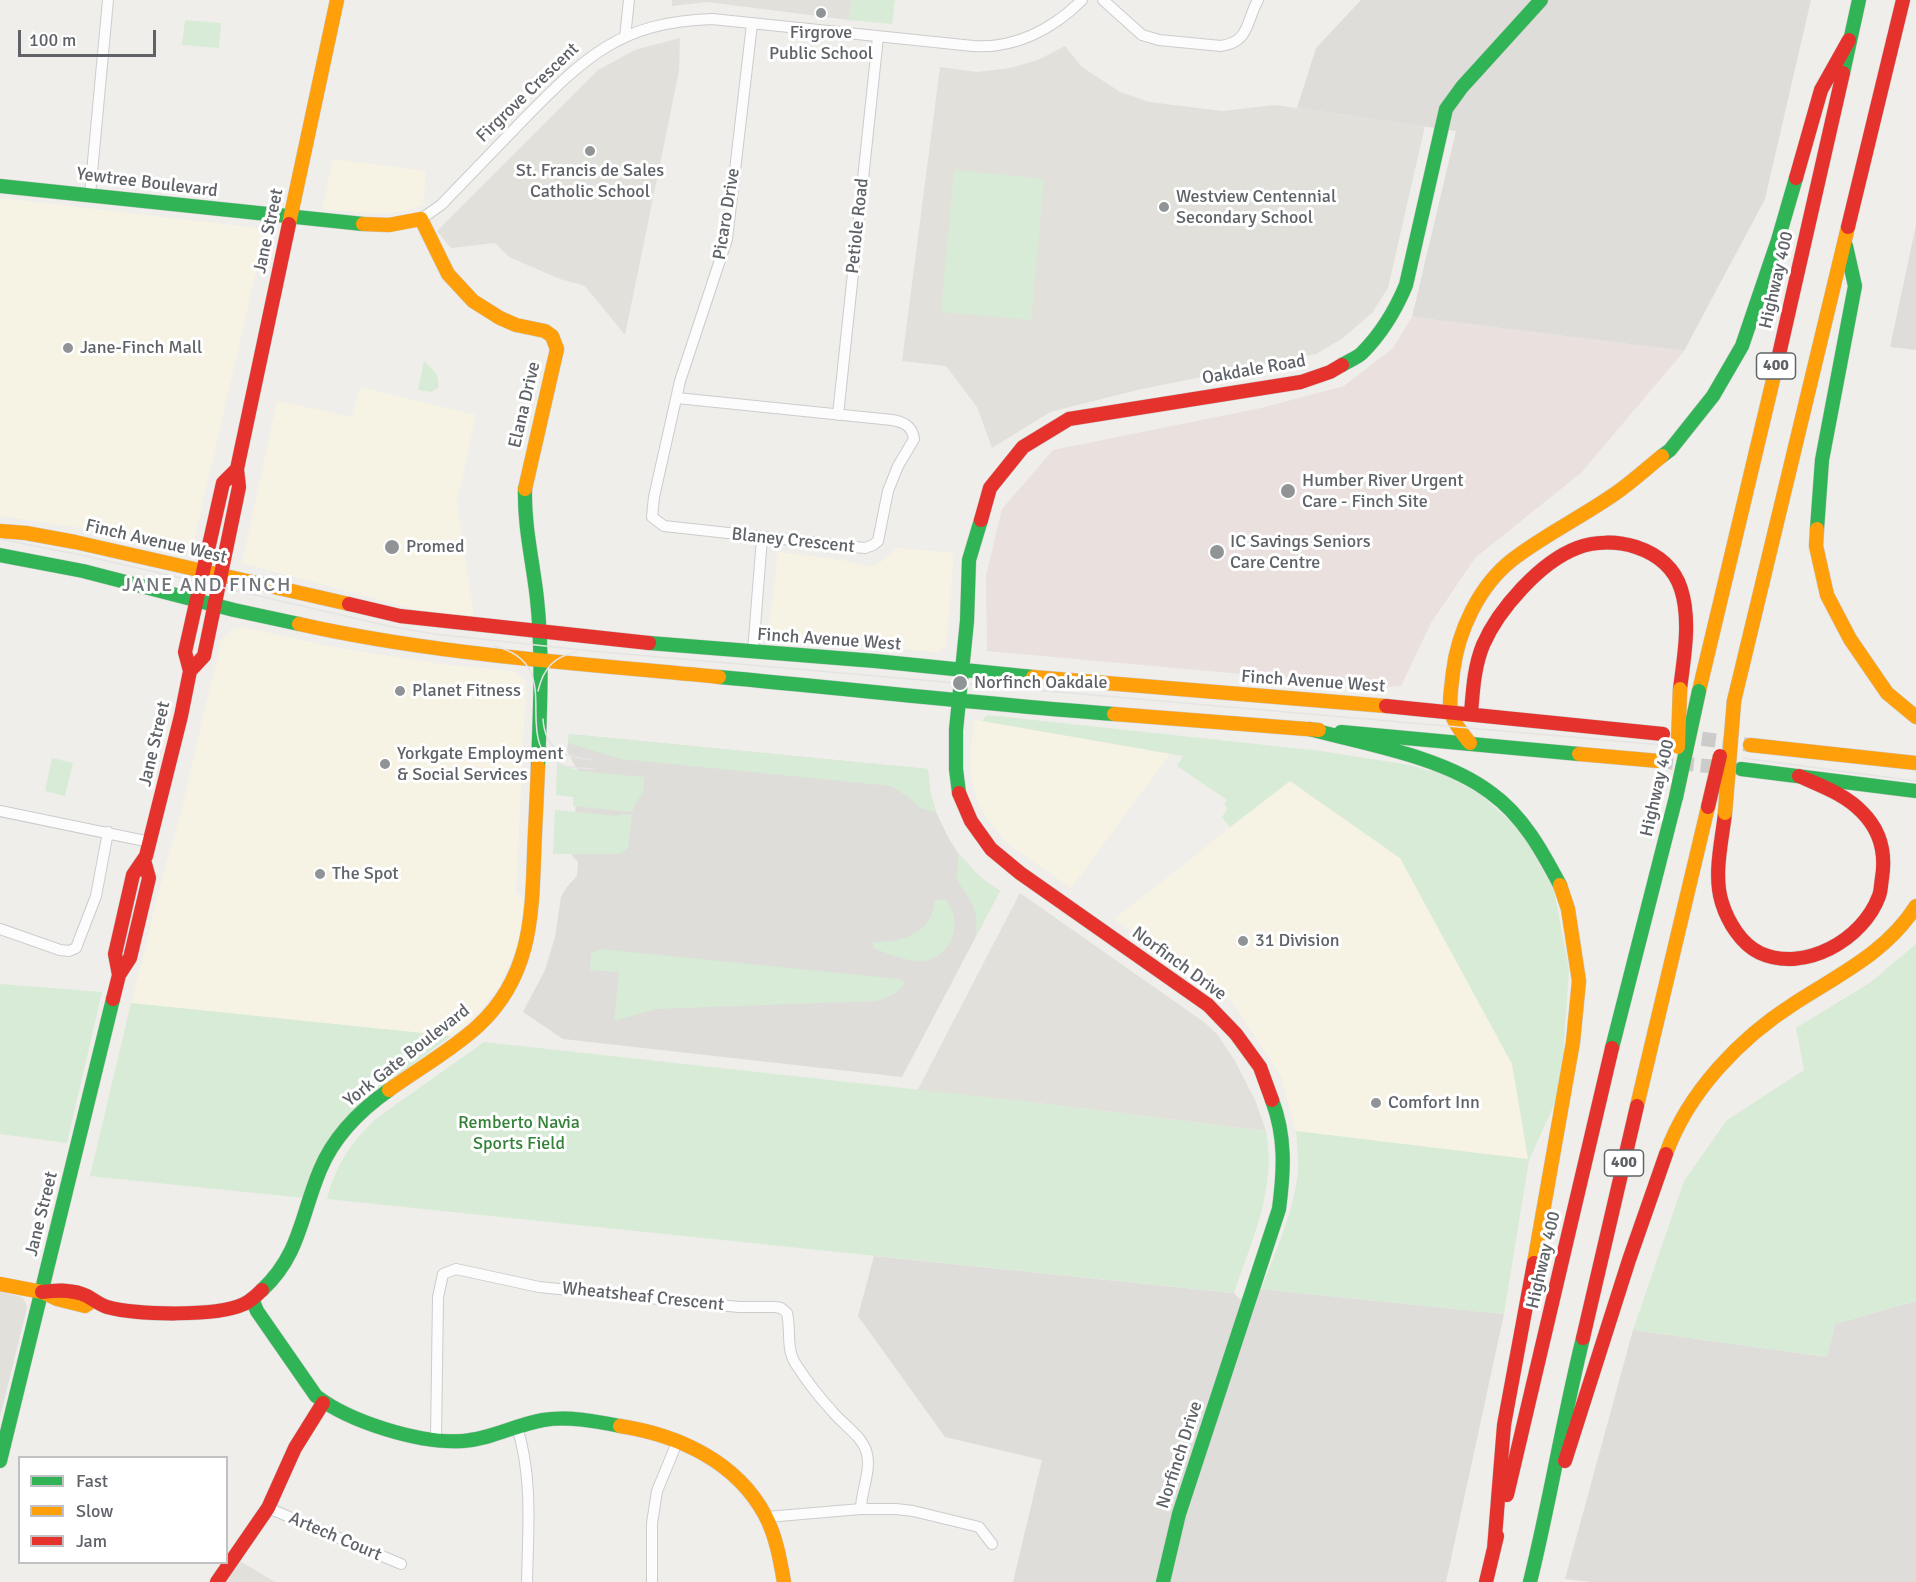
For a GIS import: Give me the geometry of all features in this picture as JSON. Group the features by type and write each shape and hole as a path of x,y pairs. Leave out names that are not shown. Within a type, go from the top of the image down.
{"main road":[{"name":"Jane Street","path":"190,671 204,656 239,487 237,469 336,0"},
{"name":"Oakdale Road","path":"959,700 967,621 969,560 990,488 1023,447 1069,419 1301,382 1330,372 1361,354 1386,323 1406,285 1446,109 1462,87 1541,0"},
{"name":"Highway 400","path":"1486,1582 1527,1416 1600,1095 1676,797 1859,0"},
{"name":"400","path":"1530,1582 1545,1520 1566,1408 1903,0"},
{"path":"1470,743 1455,725 1449,711 1453,661 1468,616 1497,574 1511,561 1616,493 1670,450 1713,396 1742,346 1778,240 1821,90 1849,40"},
{"name":"Yewtree Boulevard","path":"0,186 290,216"},
{"name":"Firgrove Crescent","path":"290,216 375,226 422,219"},
{"name":"Elana Drive","path":"422,219 448,274 473,301 516,325 545,332 552,336 556,343 557,348 525,487 524,514 541,632"},
{"path":"1845,242 1855,285 1822,460 1816,546 1827,595 1850,639 1887,693 1916,717"},
{"name":"Jane Street","path":"119,975 115,954 133,874 144,860 150,842 181,716 190,671 185,652 223,483 237,469"},
{"name":"Finch Avenue West","path":"0,531 75,542 400,616 753,652 1471,713 1663,734"},
{"path":"1471,713 1476,666 1486,638 1520,590 1553,562 1576,548 1609,542 1637,546 1664,561 1682,590 1686,634 1680,689 1676,797"},
{"path":"0,555 83,571 285,621 382,641 455,652 985,704 1309,729 1659,761"},
{"name":"York Gate Boulevard","path":"0,1284 42,1292 60,1289 87,1296 91,1302 130,1311 160,1312 221,1310 252,1299 274,1280 288,1263 295,1248 322,1164 340,1135 369,1104 478,1026 505,994 521,964 530,936 532,913 543,660 541,632"},
{"name":"Norfinch Drive","path":"959,700 955,750 958,792 971,821 991,849 1029,880 1208,1005 1236,1034 1260,1067 1278,1116 1284,1167 1279,1209 1179,1514 1163,1582"},
{"path":"1734,701 1719,886 1722,903 1732,928 1753,949 1780,959 1796,960 1811,958 1825,952 1850,936 1874,910 1881,895 1884,874 1884,856 1880,840 1873,826 1859,808 1837,793 1799,776"},
{"path":"1309,729 1436,763 1457,772 1492,793 1523,824 1543,853 1561,887 1568,909 1579,981 1573,1042 1504,1425 1494,1548"},
{"path":"1750,745 1916,763"},
{"path":"1740,769 1916,791"},
{"name":"Jane Street","path":"0,1461 119,975 130,958 149,878 144,860"},
{"path":"1545,1520 1582,1413 1637,1232 1676,1128 1710,1079 1740,1045 1791,1006 1882,946 1899,930 1916,906"},
{"path":"123,920 138,923"},
{"path":"252,1299 267,1325 323,1403 364,1421 423,1438 462,1441 533,1421 573,1419 650,1430 697,1449 727,1468 751,1493 767,1517 779,1553 784,1582"},
{"path":"217,1582 268,1508 295,1448 323,1403"}],"street":[{"path":"90,194 108,0"},
{"path":"625,37 629,0"},
{"name":"Firgrove Crescent","path":"422,219 441,205 578,66 605,47 648,28 682,21 712,19 980,46 1007,44 1024,39 1050,27 1082,0"},
{"path":"1103,0 1142,35 1158,40 1221,46 1231,45 1244,34 1258,0"},
{"name":"Picaro Drive","path":"677,398 680,381 727,239 752,24"},
{"name":"Petiole Road","path":"838,415 878,37"},
{"name":"Blaney Crescent","path":"677,398 838,415 901,422 913,432 914,439 898,466 888,491 878,541 873,545 865,548 664,526 652,517 654,497 677,398"},
{"path":"753,652 762,538"},
{"path":"0,811 150,842"},
{"path":"0,929 60,950 69,951 76,948 96,896 108,832"},
{"name":"Wheatsheaf Crescent","path":"436,1439 438,1297 442,1274 449,1270 456,1269 539,1287 739,1307 781,1308 787,1313 790,1351 794,1362 833,1413 864,1445 868,1466 861,1509"},
{"path":"517,1427 527,1467 527,1582"},
{"path":"652,1582 652,1523 657,1491 678,1440"},
{"name":"Artech Court","path":"268,1508 401,1564"},
{"path":"767,1517 861,1509 913,1511 979,1527 992,1544"}],"shaded area":[{"name":"Firgrove Public School","path":"672,0 852,0 849,20 707,2 672,6"},
{"path":"1361,0 1811,0 1765,199 1684,351 1412,317 1456,131 1297,108 1316,48"},
{"name":"St. Francis de Sales Catholic School","path":"680,38 679,71 625,335 585,286 560,279 509,257 495,243 451,248 437,231 598,70 635,50"},
{"name":"Westview Centennial Secondary School","path":"1065,46 1082,67 1120,92 1149,102 1223,111 1275,105 1425,126 1388,288 1372,313 1343,338 1316,354 1142,389 1050,412 992,448 977,407 946,366 902,361 940,67 977,72 1010,68 1038,60"},
{"path":"333,159 426,171 423,205 404,211 381,214 322,209"},
{"path":"0,198 266,229 193,545 177,551 75,527 0,516"},
{"path":"1916,225 1916,350 1890,347"},
{"name":"Humber River Urgent Care - Finch Site","path":"1412,317 1684,351 1582,472 1475,558 1431,623 1401,686 1386,687 987,651 986,576 1002,509 1053,450 1261,408 1344,386 1393,348"},
{"path":"360,387 476,415 457,502 474,617 424,612 242,563 277,401 352,417"},
{"path":"896,548 954,553 946,646 936,652 775,638 768,635 778,552 841,560 870,567 881,562"},
{"path":"241,627 338,648 441,664 512,671 526,682 516,893 524,898 517,947 501,984 470,1021 451,1036 131,1003 154,908 180,816 221,641 232,629"},
{"path":"974,720 1170,754 1071,888 1007,843 980,807 972,783 970,764"},
{"path":"569,734 928,769 930,791 936,812 948,837 958,853 981,878 1000,891 902,1077 563,1039 523,1012 545,970 555,937 561,897 577,876 578,862 571,854 579,773 567,751"},
{"path":"1290,781 1400,858 1512,1064 1529,1160 1296,1131 1281,1076 1233,1003 1114,919"},
{"path":"1020,893 1204,1022 1217,1034 1235,1061 1255,1100 1266,1131 1021,1101 917,1091"},
{"path":"874,1256 1234,1293 1240,1299 1261,1289 1504,1314 1446,1582 1013,1582 1042,1460 945,1437 858,1316"},
{"path":"0,1292 22,1297 27,1308 0,1417"},
{"path":"1916,1301 1916,1582 1592,1582 1565,1579 1633,1330 1827,1357 1835,1324"},
{"path":"240,1561 275,1582 225,1582"}],"green space":[{"path":"852,0 895,0 892,24 849,20"},
{"path":"185,20 221,23 219,48 182,45"},
{"path":"954,170 1044,179 1031,320 941,312"},
{"path":"424,361 438,379 438,388 431,392 418,390"},
{"path":"987,715 1321,751 1410,765 1436,771 1479,793 1520,830 1554,890 1569,970 1563,1056 1555,1103 1529,1160 1504,1314 1261,1289 1283,1232 1296,1188 1298,1152 1296,1131 1528,1159 1512,1064 1400,858 1290,781 1230,827 1222,817 1228,808 1224,805 1227,800 1177,766 1183,756 982,721"},
{"path":"569,734 928,769 930,791 936,812 920,808 891,786 621,759 568,743"},
{"path":"52,758 73,763 65,796 45,791"},
{"path":"557,764 581,771 644,777 643,793 632,812 573,806 573,797 556,795"},
{"path":"555,810 619,816 619,814 632,815 628,848 617,854 553,854"},
{"path":"958,853 981,878 1000,891 976,936 975,910 956,878"},
{"path":"946,899 953,914 953,934 950,942 939,955 932,959 914,961 873,948 873,942 895,940 914,934 928,921 935,900"},
{"path":"1916,944 1916,1301 1835,1324 1827,1357 1633,1330 1684,1181 1727,1120 1804,1070 1796,1028 1871,982"},
{"path":"601,949 899,979 905,982 896,992 876,1001 656,1009 614,1021 619,972 590,970 591,953"},
{"path":"0,984 102,992 67,1143 0,1134"},
{"path":"131,1003 451,1036 365,1100 304,1198 90,1176"},
{"name":"Remberto Navia Sports Field","path":"484,1042 1021,1101 1266,1131 1269,1152 1268,1173 1261,1214 1234,1293 327,1199 340,1165 352,1145 377,1118"}],"tunnel":[{"path":"1681,736 1750,745"},
{"path":"1659,761 1726,768"}],"tram line":[{"path":"0,539 86,556 393,627 435,634 591,651 1663,745"},
{"path":"494,646 517,656 530,670 535,687 539,742 547,756 565,766 593,769"},
{"path":"538,691 546,670 556,660 577,652"},
{"path":"543,719 548,738 558,750 574,757 593,760"},
{"path":"1743,758 1916,781"}],"traffic: fast":[{"path":"1342,365 1360,355 1369,346 1393,312 1406,285 1446,109 1462,87 1541,0"},
{"path":"1843,73 1859,0"},
{"path":"1662,456 1670,450 1713,396 1742,346 1778,240 1796,178"},
{"path":"0,186 363,224"},
{"path":"1817,529 1822,460 1855,286 1846,246"},
{"path":"525,489 540,641 538,766"},
{"path":"959,793 956,769 956,730 967,621 969,560 981,520"},
{"path":"0,555 83,571 234,610 299,624"},
{"path":"649,643 875,661 1033,677"},
{"path":"719,677 1114,714"},
{"path":"1676,797 1699,691"},
{"path":"1309,729 1404,753 1451,770 1472,781 1491,793 1513,812 1539,847 1560,885"},
{"path":"1341,732 1579,754"},
{"path":"1741,769 1916,791"},
{"path":"1612,1048 1676,797"},
{"path":"0,1461 113,999"},
{"path":"262,1290 275,1277 292,1249 320,1170 332,1146 348,1125 389,1090"},
{"path":"1163,1582 1179,1514 1279,1209 1283,1154 1280,1127 1272,1100"},
{"path":"252,1299 257,1311 316,1396 330,1406 386,1429 427,1439 463,1441 483,1438 533,1422 552,1419 582,1420 620,1426"},
{"path":"1530,1582 1583,1338"}],"traffic: slow":[{"path":"289,224 337,0"},
{"path":"363,224 389,225 421,219 448,274 473,301 500,318 516,325 545,331 552,336 557,349 525,489"},
{"path":"1734,701 1848,227"},
{"path":"1699,691 1778,359"},
{"path":"1470,743 1453,717 1450,694 1460,641 1465,625 1480,596 1512,560 1616,493 1662,456"},
{"path":"1817,529 1816,546 1827,595 1850,639 1887,693 1916,717"},
{"path":"0,531 75,542 349,604"},
{"path":"299,624 351,635 455,651 719,677"},
{"path":"1033,677 1386,706"},
{"path":"1678,747 1680,689"},
{"path":"1725,813 1734,701"},
{"path":"1114,714 1319,730"},
{"path":"1750,745 1916,763"},
{"path":"1579,754 1659,761"},
{"path":"389,1090 478,1026 495,1008 518,969 532,904 538,766"},
{"path":"1637,1106 1708,807"},
{"path":"1534,1263 1573,1042 1579,981 1568,909 1560,885"},
{"path":"1666,1154 1676,1131 1702,1088 1736,1050 1775,1017 1862,961 1891,936 1916,906"},
{"path":"0,1284 42,1292 57,1299 85,1306 91,1302"},
{"path":"620,1426 642,1430 684,1444 722,1465 738,1480 753,1496 769,1523 784,1582"}],"traffic: jam":[{"path":"1848,227 1903,0"},
{"path":"1796,178 1821,90 1849,40"},
{"path":"1778,359 1843,73"},
{"path":"190,671 204,656 239,487 237,469 289,224"},
{"path":"981,520 990,488 1023,447 1069,419 1301,382 1330,372 1342,365"},
{"path":"119,975 115,954 133,875 146,856 181,716 190,671 185,652 223,483 237,469"},
{"path":"1471,713 1474,679 1480,653 1499,617 1522,589 1549,564 1577,548 1599,543 1621,544 1644,550 1664,562 1678,581 1686,613 1685,651 1680,689"},
{"path":"349,604 400,616 649,643"},
{"path":"1386,706 1663,734"},
{"path":"1708,807 1720,756"},
{"path":"1725,813 1719,858 1719,892 1728,918 1736,932 1753,949 1777,958 1795,959 1830,948 1846,939 1871,912 1880,892 1883,869 1882,851 1873,826 1855,806 1832,791 1799,776"},
{"path":"959,793 971,821 991,849 1020,873 1208,1005 1236,1034 1260,1067 1272,1100"},
{"path":"113,999 119,975 130,958 149,878 144,860"},
{"path":"1507,1495 1612,1048"},
{"path":"1583,1338 1637,1106"},
{"path":"1565,1461 1629,1260 1666,1154"},
{"path":"1494,1549 1504,1425 1534,1263"},
{"path":"42,1292 71,1291 87,1296 107,1307 120,1310 196,1313 231,1308 247,1303 262,1290"},
{"path":"217,1582 268,1508 295,1448 323,1403"},
{"path":"1486,1582 1497,1536"}],"place":[{"name":"Firgrove Public School","path":"821,13"},
{"name":"St. Francis de Sales Catholic School","path":"590,151"},
{"name":"Westview Centennial Secondary School","path":"1164,207"},
{"name":"Jane-Finch Mall","path":"68,348"},
{"name":"Humber River Urgent Care - Finch Site","path":"1288,491"},
{"name":"Promed","path":"392,547"},
{"name":"IC Savings Seniors Care Centre","path":"1217,552"},
{"name":"Norfinch Oakdale","path":"960,683"},
{"name":"Planet Fitness","path":"400,691"},
{"name":"Yorkgate Employment & Social Services","path":"385,764"},
{"name":"The Spot","path":"320,874"},
{"name":"31 Division","path":"1243,941"},
{"name":"Comfort Inn","path":"1376,1103"}],"district":[{"name":"JANE AND FINCH","path":"207,586"}]}
